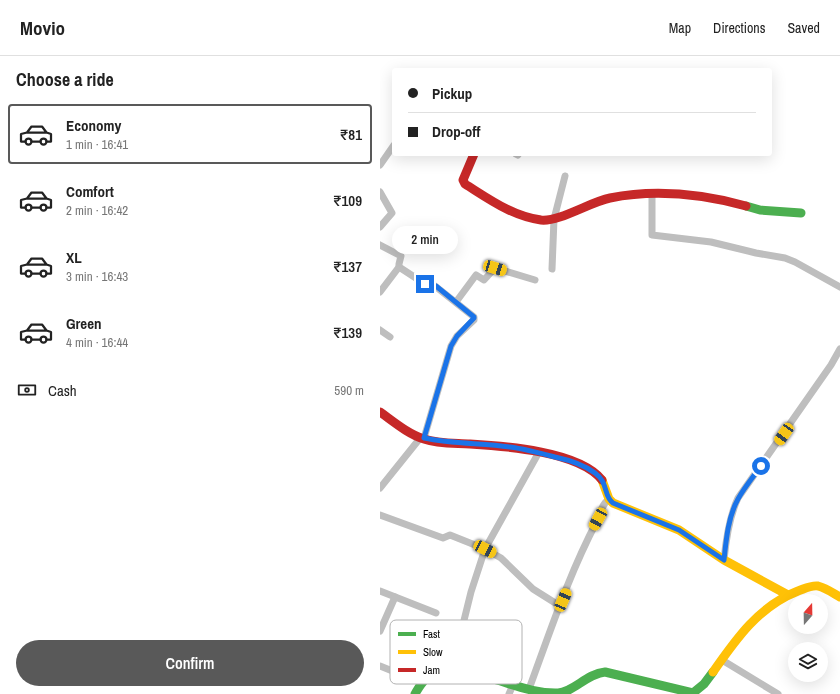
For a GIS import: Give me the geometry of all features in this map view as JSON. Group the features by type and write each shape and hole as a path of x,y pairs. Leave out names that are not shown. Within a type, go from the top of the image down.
{"street":[{"path":"380,165 392,148"},
{"path":"473,156 463,180 465,184 508,211 536,219 554,219 598,201 618,197 668,193 697,195 720,199 760,210 801,213"},
{"path":"552,269 554,219 565,176"},
{"path":"380,192 392,213 380,227"},
{"path":"652,194 652,235 711,242 756,254 785,258 840,287"},
{"path":"380,245 401,256 398,264 399,266 380,292"},
{"path":"380,488 423,438 451,346 457,336 474,318 436,286 425,284 399,266"},
{"path":"456,302 476,275 484,280 495,268 535,280"},
{"path":"380,330 390,338"},
{"path":"724,560 726,542 733,511 738,498 832,365 840,349"},
{"path":"380,412 403,428 423,438 442,442 509,447 539,452 579,464 596,473 604,481 608,499 613,503 679,530 724,560 788,595"},
{"path":"464,620 471,592 485,549 539,452"},
{"path":"530,689 560,606 581,554 603,505 608,499"},
{"path":"380,515 444,538 450,535 485,549 507,563 538,592 560,606"},
{"path":"790,594 809,586 815,586 827,589 840,597"},
{"path":"380,591 436,613"},
{"path":"509,684 544,692 563,692 592,675 604,672 693,694 704,684 733,642 756,616 770,605 788,595"},
{"path":"380,631 382,622 395,597"},
{"path":"722,660 778,694"},
{"path":"380,666 390,670"},
{"path":"415,694 421,684"},
{"path":"509,694 513,685"}],"traffic: fast":[{"path":"746,206 760,210 801,213"},
{"path":"511,684 540,692 558,693 569,690 598,673 605,672 693,693 704,684 713,672"},
{"path":"415,694 422,684"}],"traffic: slow":[{"path":"602,480 609,499 613,503 679,530 724,560 788,595"},
{"path":"713,672 730,648 750,625 772,605 784,597 805,588 815,586 824,588 840,597"}],"traffic: jam":[{"path":"473,156 463,180 465,184 511,211 530,218 548,220 610,198 627,195 661,193 713,198 746,206"},
{"path":"380,412 407,431 429,441 502,446 559,456 576,462 591,470 602,480"}],"route":[{"path":"425,284 436,286 474,317 474,320 453,341 424,438 442,442 509,447 539,452 579,464 596,473 604,481 608,499 613,503 679,530 724,560 726,542 735,505 738,498 761,466"}]}
